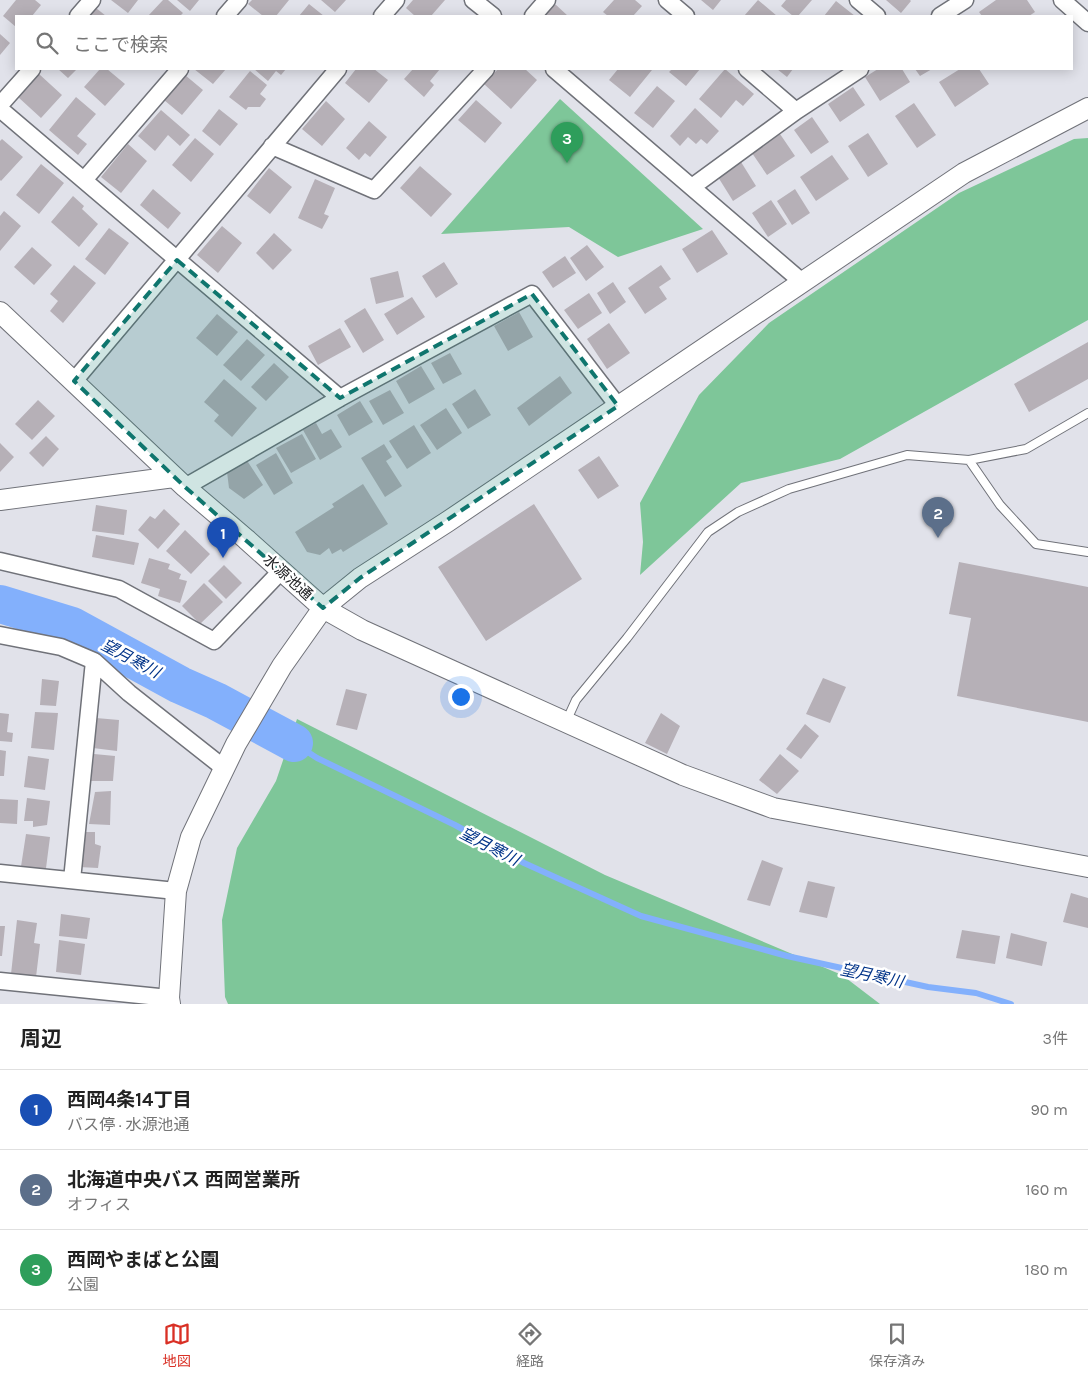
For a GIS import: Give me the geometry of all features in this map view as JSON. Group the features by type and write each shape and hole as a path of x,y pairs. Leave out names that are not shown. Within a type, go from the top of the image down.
{"street":[{"path":"79,15 92,0"},
{"path":"226,15 240,0"},
{"path":"383,15 396,0"},
{"path":"474,0 491,15"},
{"path":"534,15 547,0"},
{"path":"667,0 685,15"},
{"path":"858,0 876,15"},
{"path":"942,15 965,0"},
{"path":"1062,0 1088,23"},
{"path":"31,70 0,107 176,260 340,398"},
{"path":"84,180 179,70"},
{"path":"74,381 337,70"},
{"path":"272,146 374,190 485,70"},
{"path":"555,70 801,281"},
{"path":"748,70 796,111"},
{"path":"692,187 796,111 858,70"},
{"path":"1088,108 964,172 360,578 323,608 362,630 683,775 773,808 1088,867"},
{"path":"0,500 179,482 340,398 532,294 618,406"},
{"name":"水源池通","path":"0,312 179,482 323,608 282,666 236,744 191,837 176,892 170,1001"},
{"path":"0,561 119,589 214,641 281,571"},
{"path":"0,635 61,647 94,661 129,693 224,768"},
{"path":"72,880 94,661"},
{"path":"0,873 176,892"},
{"path":"0,981 170,1001"}],"lane":[{"path":"566,722 576,700 628,638 708,532 738,512 789,489 907,455 970,460 1026,449 1088,413"},
{"path":"970,460 1000,505 1036,544 1088,552"}],"highlighted area":[{"path":"177,260 340,398 532,294 618,406 360,578 323,608 185,487 74,381"}],"green space":[{"path":"560,99 703,229 618,257 569,227 441,234"},
{"path":"1088,138 1088,320 840,459 741,483 640,575 643,542 640,503 699,395 769,323 959,193 1074,139"},
{"path":"297,719 605,875 842,975 880,1004 228,1004 225,997 222,920 237,848 276,781"}],"building":[{"path":"16,0 35,0 41,5 33,15 15,15 15,26 3,16"},
{"path":"111,0 138,0 128,13"},
{"path":"163,0 168,0 183,13 181,15 149,15"},
{"path":"177,0 199,0 190,11"},
{"path":"252,0 289,0 277,15 262,15 248,4"},
{"path":"321,0 346,0 335,12"},
{"path":"413,0 445,0 432,15 414,15 406,8"},
{"path":"614,0 635,0 642,6 634,15 607,15 603,12"},
{"path":"701,0 721,0 713,10"},
{"path":"758,0 776,15 745,15"},
{"path":"786,0 812,0 799,15 792,15 781,6"},
{"path":"886,0 910,0 911,1 901,13"},
{"path":"996,0 1027,0 1035,12 1030,15 981,15 979,12"},
{"path":"836,1 854,15 825,15"},
{"path":"309,4 323,15 300,15"},
{"path":"555,4 567,15 545,15"},
{"path":"96,8 105,15 91,15"},
{"path":"0,34 10,43 0,55"},
{"path":"59,70 76,70 68,78"},
{"path":"99,70 108,70 125,84 105,106 84,87"},
{"path":"195,70 225,70 213,84"},
{"path":"255,70 285,70 281,75 276,71 268,81"},
{"path":"355,70 375,70 388,80 369,103 345,83"},
{"path":"412,70 439,70 430,81 434,85 424,97 404,79"},
{"path":"497,70 526,70 537,80 511,109 484,84"},
{"path":"617,70 652,70 630,97 609,80"},
{"path":"671,70 699,70 686,86 669,72"},
{"path":"724,70 754,94 743,106 736,100 721,118 699,99"},
{"path":"778,70 792,70 787,77"},
{"path":"876,70 903,70 910,82 880,101 865,77"},
{"path":"916,70 930,70 920,76"},
{"path":"958,70 980,70 989,84 955,107 939,82"},
{"path":"250,71 267,85 260,94 266,99 260,107 248,107 246,110 229,97"},
{"path":"39,74 62,95 41,118 18,97"},
{"path":"185,75 203,90 182,115 164,100"},
{"path":"657,86 675,101 653,128 634,113"},
{"path":"853,87 865,105 840,122 828,104"},
{"path":"76,97 96,114 77,136 87,144 78,155 49,130"},
{"path":"476,100 502,123 485,143 458,120"},
{"path":"326,101 345,119 322,146 302,129"},
{"path":"914,103 936,135 917,148 895,116"},
{"path":"695,108 719,131 707,144 701,139 696,144 688,137 680,146 670,136"},
{"path":"219,109 238,124 220,146 202,131"},
{"path":"161,110 190,135 180,146 168,135 155,151 138,136"},
{"path":"812,117 829,142 811,154 794,130"},
{"path":"369,121 387,137 370,157 365,153 359,160 346,148"},
{"path":"868,133 888,164 868,177 848,146"},
{"path":"780,134 795,156 767,175 752,153"},
{"path":"195,138 214,154 191,182 172,165"},
{"path":"2,139 23,157 1,181 0,141"},
{"path":"128,144 147,161 121,193 101,177"},
{"path":"832,155 849,179 816,201 800,177"},
{"path":"741,162 756,186 733,201 718,177"},
{"path":"41,164 64,183 39,214 16,195"},
{"path":"420,166 452,194 431,217 400,188"},
{"path":"269,168 292,187 270,214 247,196"},
{"path":"315,179 335,188 324,214 329,216 322,229 298,218"},
{"path":"153,189 181,213 168,229 140,205"},
{"path":"795,189 810,213 792,225 777,201"},
{"path":"73,196 84,206 82,209 98,224 79,247 51,222"},
{"path":"771,200 787,224 768,237 752,213"},
{"path":"4,211 21,226 0,251 0,216"},
{"path":"222,226 242,243 218,273 197,255"},
{"path":"109,228 129,243 105,275 85,259"},
{"path":"712,230 728,254 697,273 682,249"},
{"path":"274,233 292,250 273,270 256,253"},
{"path":"587,245 604,267 586,281 570,258"},
{"path":"32,247 52,265 34,285 14,267"},
{"path":"565,256 576,273 553,288 542,272"},
{"path":"444,262 458,284 436,298 422,276"},
{"path":"74,265 96,283 63,323 50,311 58,301 50,294"},
{"path":"661,265 671,279 659,287 667,299 645,314 628,288"},
{"path":"398,271 404,297 376,304 370,278"},
{"path":"613,282 626,302 610,314 597,293"},
{"path":"589,293 602,313 578,329 564,310"},
{"path":"412,297 425,317 397,335 384,314"},
{"path":"365,308 384,340 363,353 344,321"},
{"path":"519,312 533,337 508,351 494,326"},
{"path":"217,314 238,332 217,356 196,338"},
{"path":"609,323 630,353 607,369 587,339"},
{"path":"340,328 351,347 318,365 308,346"},
{"path":"247,339 265,355 241,381 223,365"},
{"path":"1088,342 1088,379 1029,412 1014,384"},
{"path":"450,353 462,374 443,384 431,363"},
{"path":"274,363 289,377 266,401 251,387"},
{"path":"421,366 435,389 409,404 396,381"},
{"path":"560,376 572,393 529,426 517,408"},
{"path":"224,379 257,408 232,437 214,421 219,415 204,402"},
{"path":"475,389 491,415 468,429 452,404"},
{"path":"390,390 404,413 383,425 369,401"},
{"path":"38,400 55,416 32,440 15,424"},
{"path":"360,401 373,422 349,436 337,415"},
{"path":"446,408 462,433 437,450 420,425"},
{"path":"316,423 322,434 331,429 342,447 320,460 303,430"},
{"path":"414,425 431,453 407,469 389,441"},
{"path":"302,434 316,459 291,473 276,448"},
{"path":"46,436 59,449 43,467 29,453"},
{"path":"0,443 14,457 0,472"},
{"path":"384,444 392,457 386,461 402,486 385,497 361,458"},
{"path":"276,453 293,483 274,495 256,465"},
{"path":"599,456 619,486 598,499 578,470"},
{"path":"246,459 263,485 244,499 229,488 227,472"},
{"path":"363,484 388,524 343,552 341,549 332,554 329,548 320,555 307,552 295,532 334,507 332,504"},
{"path":"534,504 582,579 486,641 438,567"},
{"path":"96,505 127,510 124,535 92,531"},
{"path":"164,509 180,524 158,549 138,530 150,516 155,519"},
{"path":"185,530 210,554 191,574 166,551"},
{"path":"96,535 139,543 134,565 92,557"},
{"path":"149,558 170,564 168,569 181,574 179,579 187,581 180,603 158,596 160,589 141,583"},
{"path":"959,562 1088,587 1088,722 957,696 971,618 949,614"},
{"path":"224,565 242,583 226,599 208,581"},
{"path":"204,583 223,602 200,624 182,606"},
{"path":"823,678 846,687 830,723 806,714"},
{"path":"42,679 59,681 56,706 40,705"},
{"path":"346,689 367,694 357,730 336,725"},
{"path":"35,712 58,713 54,750 31,748"},
{"path":"0,713 9,714 7,732 13,733 12,742 0,741"},
{"path":"661,713 680,726 667,754 645,743"},
{"path":"96,718 119,720 117,751 93,748"},
{"path":"805,724 819,736 801,759 786,749"},
{"path":"0,750 6,751 4,776 0,776"},
{"path":"94,754 115,756 113,781 91,781"},
{"path":"780,754 799,771 777,794 759,780"},
{"path":"28,756 49,759 45,790 24,787"},
{"path":"111,791 110,825 89,824 95,792"},
{"path":"27,798 50,801 47,825 33,827 33,821 24,821"},
{"path":"0,799 18,800 17,824 0,823"},
{"path":"82,832 95,832 95,844 101,846 98,868 79,867"},
{"path":"26,834 50,837 45,876 20,873"},
{"path":"762,860 783,868 770,906 747,900"},
{"path":"808,881 835,887 827,918 799,912"},
{"path":"1071,893 1088,898 1088,928 1063,922"},
{"path":"61,914 90,918 87,939 59,936"},
{"path":"17,920 37,923 34,943 40,944 36,977 11,974"},
{"path":"0,926 5,926 2,956 0,956"},
{"path":"962,930 1000,936 995,964 956,958"},
{"path":"1011,933 1047,942 1042,966 1006,958"},
{"path":"59,940 85,944 81,975 56,972"}],"waterway":[{"name":"望月寒川","path":"0,604 72,626 180,685 216,701 294,743"},
{"name":"望月寒川","path":"294,743 317,758 455,825 524,863 641,916 787,956 928,987 976,993 1011,1004"}],"place":[{"name":"西岡やまばと公園","path":"567,163"},
{"name":"北海道中央バス 西岡営業所","path":"938,538"},
{"name":"西岡4条14丁目","path":"223,558"}]}
